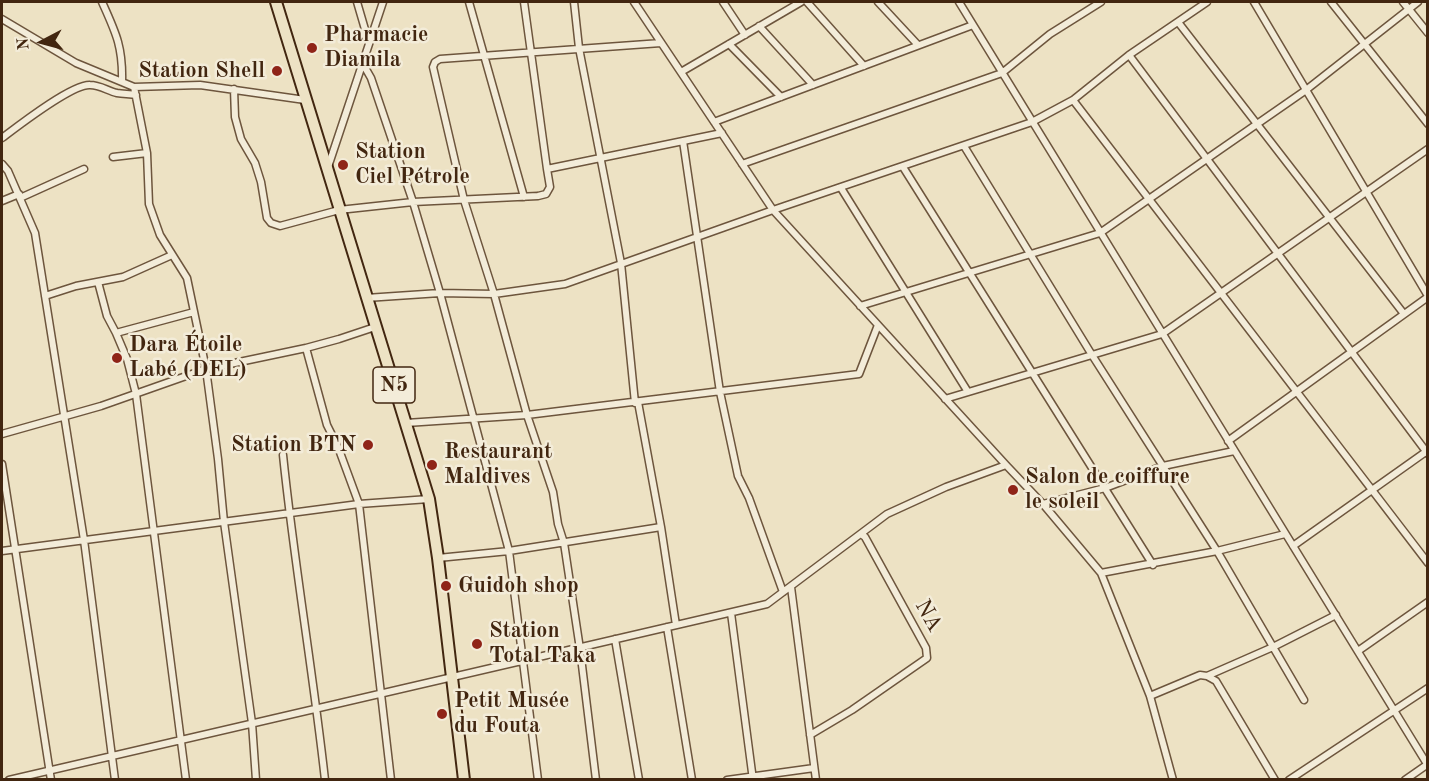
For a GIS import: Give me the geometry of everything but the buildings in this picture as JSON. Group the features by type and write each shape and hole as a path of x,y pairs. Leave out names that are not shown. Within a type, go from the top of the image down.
{"highway":[{"name":"N5","path":"276,2 429,499 464,780"}],"street":[{"path":"102,2 118,37 123,63 122,82"},
{"path":"357,2 369,44"},
{"path":"327,170 383,2"},
{"path":"469,2 482,55 524,197"},
{"path":"234,89 235,117 241,139 255,164 261,182 267,218 271,223 280,226 339,210 413,202 546,194 549,187 547,169 524,2"},
{"path":"574,2 579,48 621,263 636,403 661,527 676,625"},
{"path":"634,2 773,210 1043,504 1101,573 1150,696 1173,780"},
{"path":"723,2 745,34"},
{"path":"807,2 864,66"},
{"path":"878,2 918,45"},
{"path":"958,2 1427,764 1405,780"},
{"path":"742,164 1002,73 1050,34 1101,2"},
{"path":"366,298 440,293 494,294 565,284 773,210 964,146 1032,122 1073,100 1129,55 1207,2"},
{"path":"1228,441 1428,297 1254,2"},
{"path":"1331,2 1428,124"},
{"path":"1403,2 1428,33"},
{"path":"860,306 1100,232 1306,90 1418,2"},
{"path":"681,72 796,3"},
{"path":"2,20 76,63 134,87 187,84 305,100"},
{"path":"1178,22 1404,314"},
{"path":"714,122 973,25"},
{"path":"759,26 813,85"},
{"path":"596,780 580,649 564,543 558,524 553,492 527,414 494,294 464,200 433,68 435,62 440,59 661,43"},
{"path":"729,44 781,97"},
{"path":"1129,55 1427,452 1293,546"},
{"path":"363,64 371,78 413,202 440,293 509,550 538,780"},
{"path":"2,138 34,114 71,91 88,84 105,87 115,93 136,95"},
{"path":"134,87 147,153 149,204 160,235 187,278 206,369 224,522 252,723 256,780"},
{"path":"1073,100 1428,563"},
{"path":"547,169 722,134"},
{"path":"683,141 720,392 738,476 749,498 783,592"},
{"path":"964,146 1092,355 1217,551 1304,700"},
{"path":"945,399 1162,334 1428,149"},
{"path":"113,157 147,153"},
{"path":"2,164 20,196 35,233 84,540 115,780"},
{"path":"903,167 1154,565"},
{"path":"2,201 20,196 84,169"},
{"path":"841,188 968,392"},
{"path":"45,297 76,286 123,277 172,255"},
{"path":"98,282 106,316 127,359 136,394 156,532 186,780"},
{"path":"116,333 194,312"},
{"path":"406,423 636,403 859,374 878,325"},
{"path":"2,434 136,394 206,369 306,348 375,327"},
{"path":"306,348 327,425 338,447 359,504 391,780"},
{"path":"1043,504 1105,488 1162,466 1234,451"},
{"path":"283,454 325,780"},
{"path":"2,464 51,780"},
{"path":"9,780 767,604 887,514 946,487 1005,465"},
{"path":"2,551 359,504 429,499"},
{"path":"438,558 564,543 661,527"},
{"name":"NA","path":"810,735 852,710 927,658 926,648 866,537 861,534"},
{"path":"1101,573 1154,565 1285,534"},
{"path":"791,586 816,780"},
{"path":"1358,651 1428,602"},
{"path":"731,613 753,778"},
{"path":"1207,676 1273,647 1336,615"},
{"path":"667,627 692,780"},
{"path":"615,639 639,780"},
{"path":"1150,696 1200,675 1216,681 1275,780"},
{"path":"1289,780 1428,688"},
{"path":"728,780 814,768"}],"place":[{"name":"Pharmacie Diamila","path":"312,48"},
{"name":"Station Shell","path":"277,71"},
{"name":"Station Ciel Pétrole","path":"343,165"},
{"name":"Dara Étoile Labé (DEL)","path":"117,358"},
{"name":"Station BTN","path":"368,445"},
{"name":"Restaurant Maldives","path":"432,465"},
{"name":"Salon de coiffure le soleil","path":"1013,490"},
{"name":"Guidoh shop","path":"446,586"},
{"name":"Station Total Taka","path":"477,644"},
{"name":"Petit Musée du Fouta","path":"442,714"}]}
